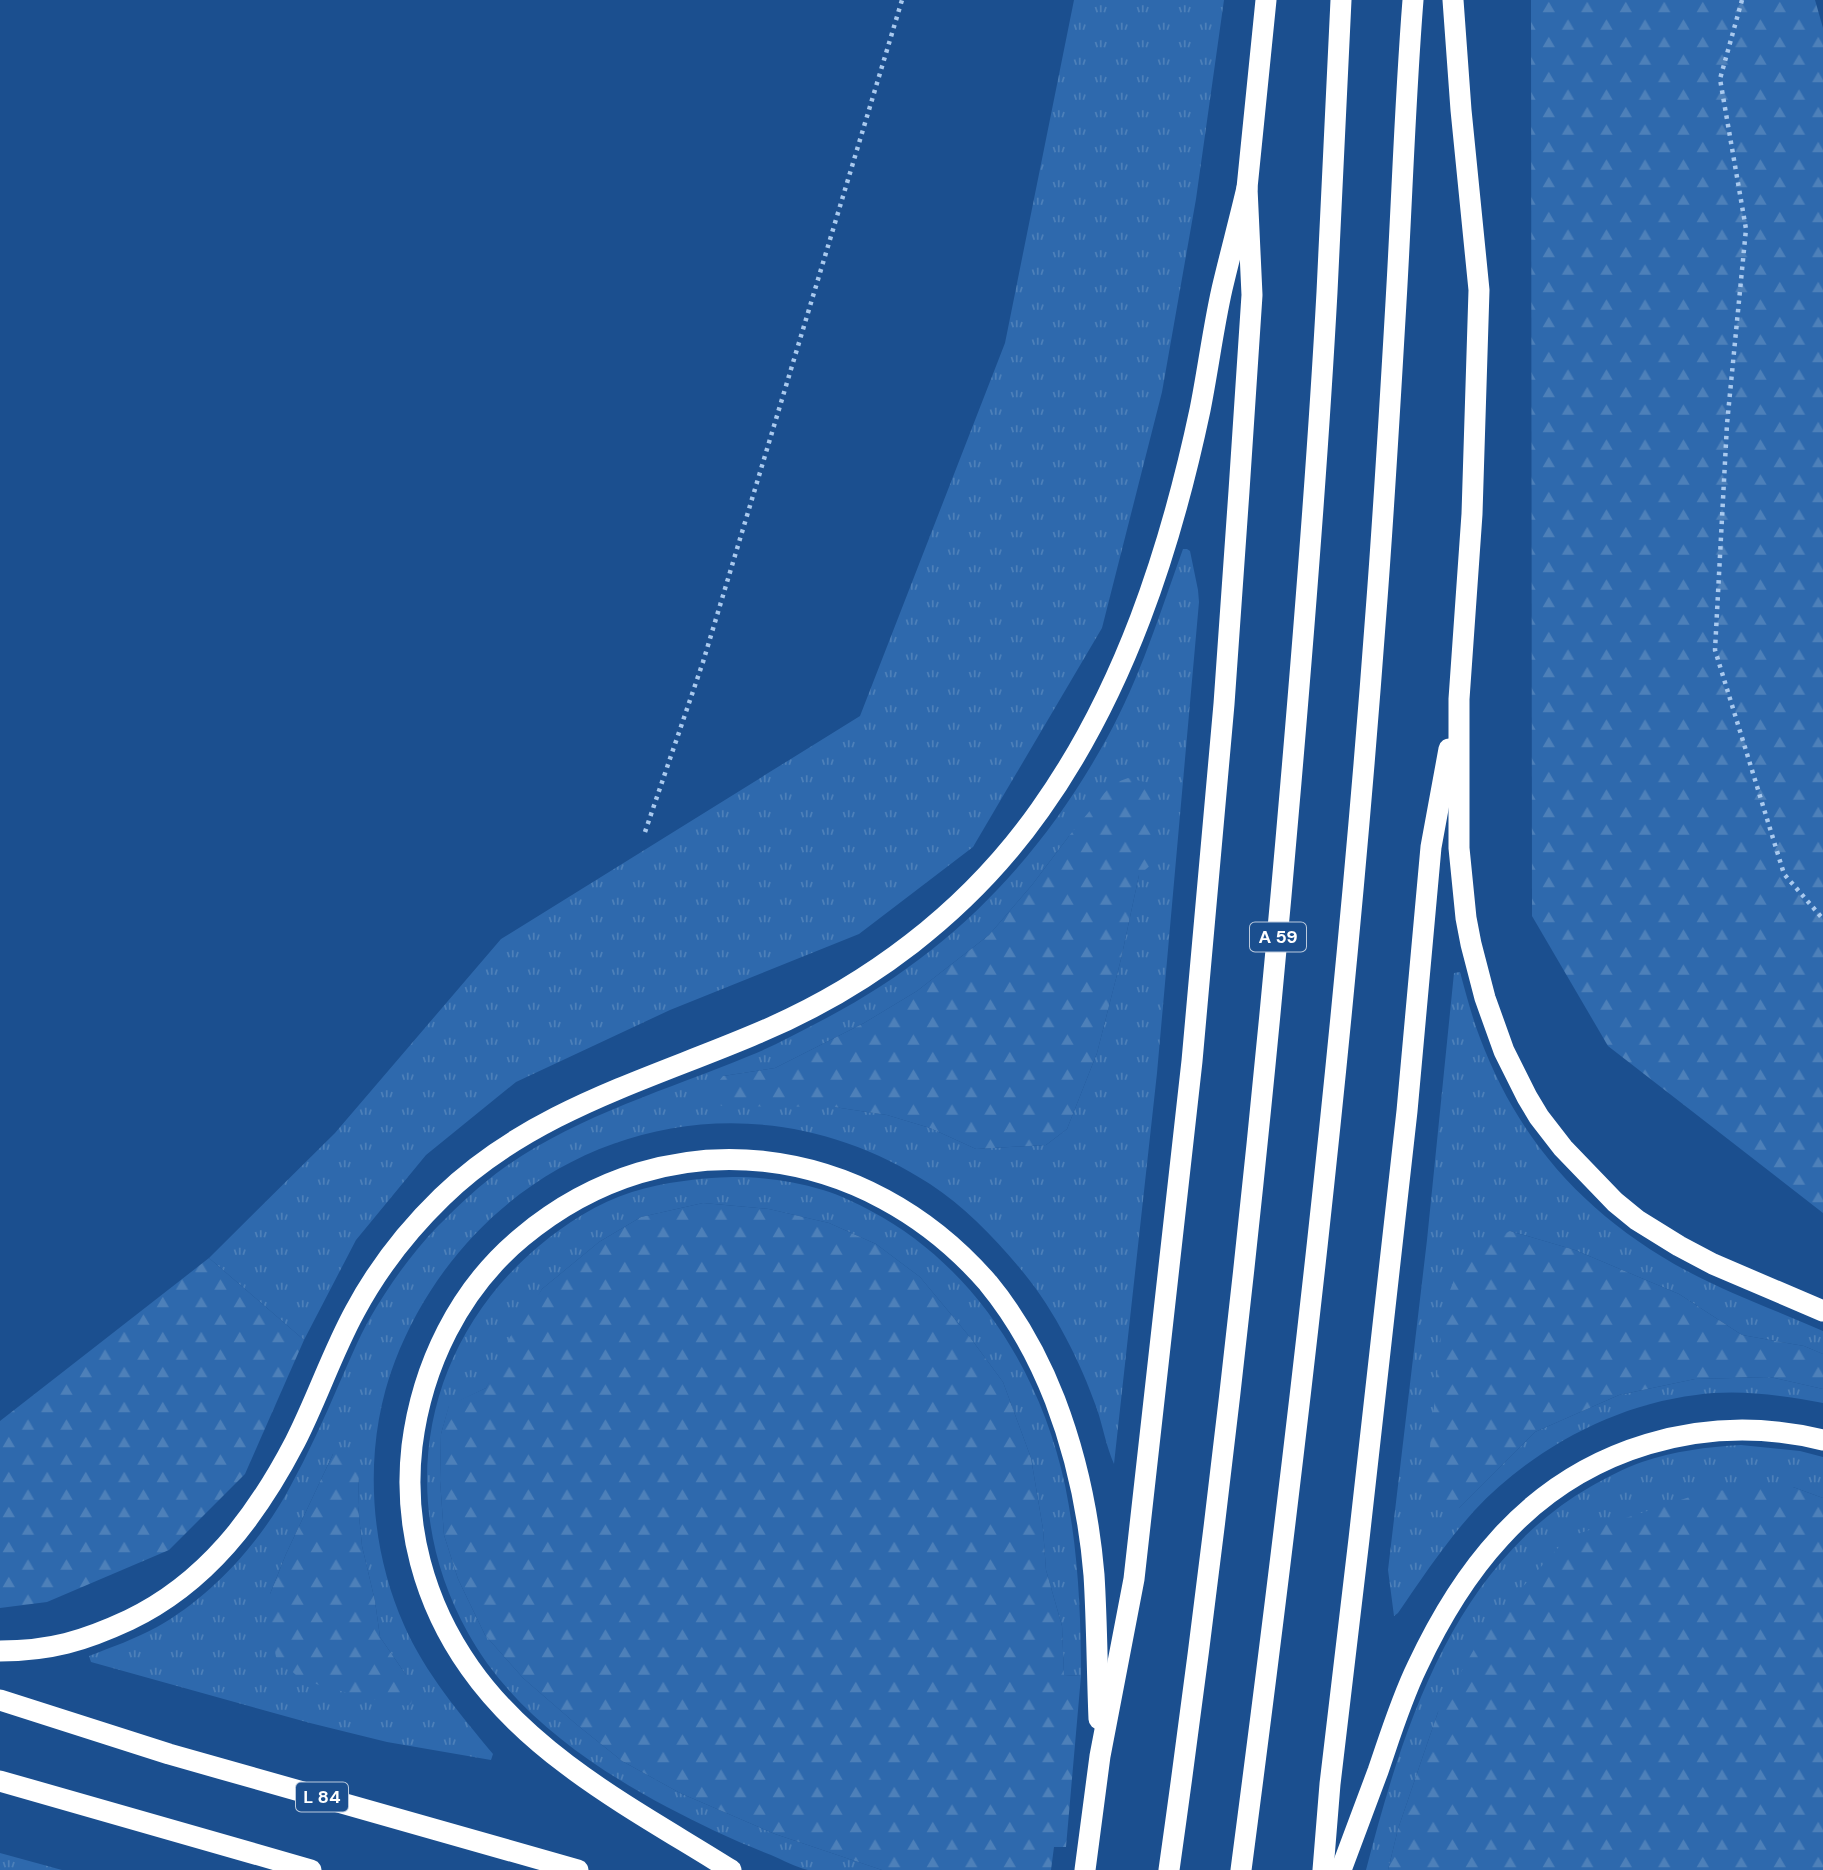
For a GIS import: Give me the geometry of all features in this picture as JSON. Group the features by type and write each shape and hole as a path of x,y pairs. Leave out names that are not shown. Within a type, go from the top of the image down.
{"highway":[{"path":"0,1651 52,1648 96,1634 146,1611 190,1582 214,1560 257,1507 296,1440 354,1313 371,1283 406,1235 471,1171 512,1142 579,1106 615,1089 751,1037 850,987 936,924 1002,860 1042,808 1081,747 1119,670 1166,543 1200,411 1222,290 1247,188 1266,0"},
{"name":"A 59","path":"1169,1870 1229,1403 1258,1148 1275,963 1305,610 1323,350 1340,0"},
{"path":"1241,1870 1304,1373 1347,955 1376,613 1413,0"},
{"path":"1453,0 1479,290 1472,514 1459,699 1459,848 1466,918 1492,1019 1504,1051 1527,1097 1551,1133 1581,1169 1615,1202 1679,1247 1823,1311"},
{"path":"1085,1868 1100,1756 1134,1579 1192,1061 1240,491 1252,296 1247,188"},
{"path":"1323,1870 1330,1784 1407,1111 1431,847 1459,699"},
{"path":"731,1870 576,1771 515,1720 472,1671 454,1644 426,1581 414,1536 410,1482 415,1428 428,1373 451,1323 489,1269 516,1242 576,1198 625,1177 687,1161 713,1159 740,1158 801,1167 859,1187 890,1202 945,1241 989,1285 1025,1338 1044,1373 1057,1404 1076,1468 1094,1573 1100,1756"},
{"path":"1340,1870 1395,1721 1431,1638 1478,1564 1500,1537 1525,1513 1588,1468 1669,1437 1743,1430 1796,1434 1823,1440"},
{"name":"L 84","path":"0,1700 169,1754 578,1870"},
{"path":"0,1782 311,1870"}],"path":[{"path":"645,832 703,662 902,0"},
{"path":"1742,0 1720,79 1746,229 1727,424 1715,650 1784,874 1823,919"}],"green space":[{"path":"1074,0 1224,0 1196,199 1162,392 1102,628 973,847 859,934 670,1010 516,1082 426,1155 356,1240 304,1340 209,1258 335,1133 501,939 860,716 1005,343"},
{"path":"1531,0 1815,0 1823,28 1823,1213 1608,1046 1532,916"},
{"path":"1183,549 1190,551 1199,602 1157,1073 1114,1464 1090,1391 1056,1320 1035,1287 1013,1260 956,1203 930,1184 853,1145 774,1126 696,1125 620,1142 549,1174 486,1223 434,1285 395,1361 378,1426 374,1460 377,1528 383,1561 392,1594 412,1643 444,1693 493,1754 491,1760 387,1742 91,1662 89,1656 157,1627 197,1600 249,1548 278,1508 297,1475 362,1334 385,1294 428,1236 479,1188 533,1149 593,1118 766,1049 862,998 906,969 984,904 1050,827 1107,738 1139,669","holes":["1069,836 1139,875 1097,1053 1067,1129 1046,1145 976,1149 930,1128 887,1115 834,1107 723,1076 775,1068 864,1023 917,991 989,935","333,1454 359,1474 358,1506 362,1546 380,1637 406,1675 270,1594"]},
{"path":"1128,778 1149,783 1157,806 1152,864 1139,875 1097,1053 1067,1129 1046,1145 976,1149 930,1128 887,1115 834,1107 721,1106 713,1096 715,1086 723,1076 775,1068 864,1023 917,991 989,935 1112,784"},
{"path":"1460,972 1477,1030 1496,1076 1515,1112 1561,1174 1619,1227 1651,1250 1703,1279 1823,1331 1823,1354 1804,1346 1742,1335 1679,1294 1575,1250 1510,1231 1459,1508 1535,1432 1619,1395 1695,1379 1770,1377 1823,1389 1823,1403 1759,1394 1696,1395 1634,1409 1575,1434 1521,1469 1474,1511 1394,1616 1388,1570 1427,1240 1454,973"},
{"path":"733,1177 778,1180 812,1187 871,1211 908,1234 942,1261 972,1292 998,1327 1039,1403 1054,1443 1065,1485 1078,1580 1081,1676 1064,1675 1062,1626 1046,1570 1043,1529 1031,1458 1003,1382 920,1277 876,1244 829,1223 769,1209 703,1203 641,1217 599,1242 542,1289 486,1388 449,1406 441,1434 440,1480 444,1535 458,1579 485,1635 523,1678 622,1761 680,1793 775,1834 882,1870 808,1870 798,1867 680,1814 609,1773 555,1734 506,1687 468,1633 445,1582 431,1530 427,1478 432,1426 446,1376 468,1329 499,1285 549,1238 583,1214 607,1202 657,1186"},
{"path":"703,1203 769,1209 829,1223 876,1244 920,1277 1003,1382 1031,1458 1043,1529 1046,1570 1062,1626 1064,1675 1081,1676 1066,1847 1054,1847 1051,1870 882,1870 775,1834 680,1793 622,1761 523,1678 485,1635 458,1579 444,1535 440,1480 441,1434 449,1405 486,1388 510,1337 542,1289 599,1242 641,1217"},
{"path":"1510,1231 1575,1250 1679,1294 1742,1335 1804,1346 1823,1354 1823,1389 1770,1377 1695,1379 1619,1395 1535,1432 1459,1508 1426,1487 1444,1305 1465,1253"},
{"path":"209,1258 304,1340 245,1474 169,1550 47,1602 0,1608 0,1421"},
{"path":"1741,1445 1800,1451 1823,1457 1823,1498 1793,1487 1438,1712 1398,1829 1388,1870 1366,1870 1397,1761 1440,1654 1469,1605 1502,1560 1543,1520 1590,1487 1622,1470 1678,1452"},
{"path":"341,1451 354,1454 359,1474 358,1506 362,1546 380,1637 414,1689 411,1704 406,1706 321,1686 296,1675 276,1657 271,1630 270,1594 333,1454"},
{"path":"1793,1487 1823,1498 1823,1870 1388,1870 1398,1829 1438,1712 1488,1625 1568,1537 1708,1491"},
{"path":"0,1853 62,1870 0,1870"}]}
